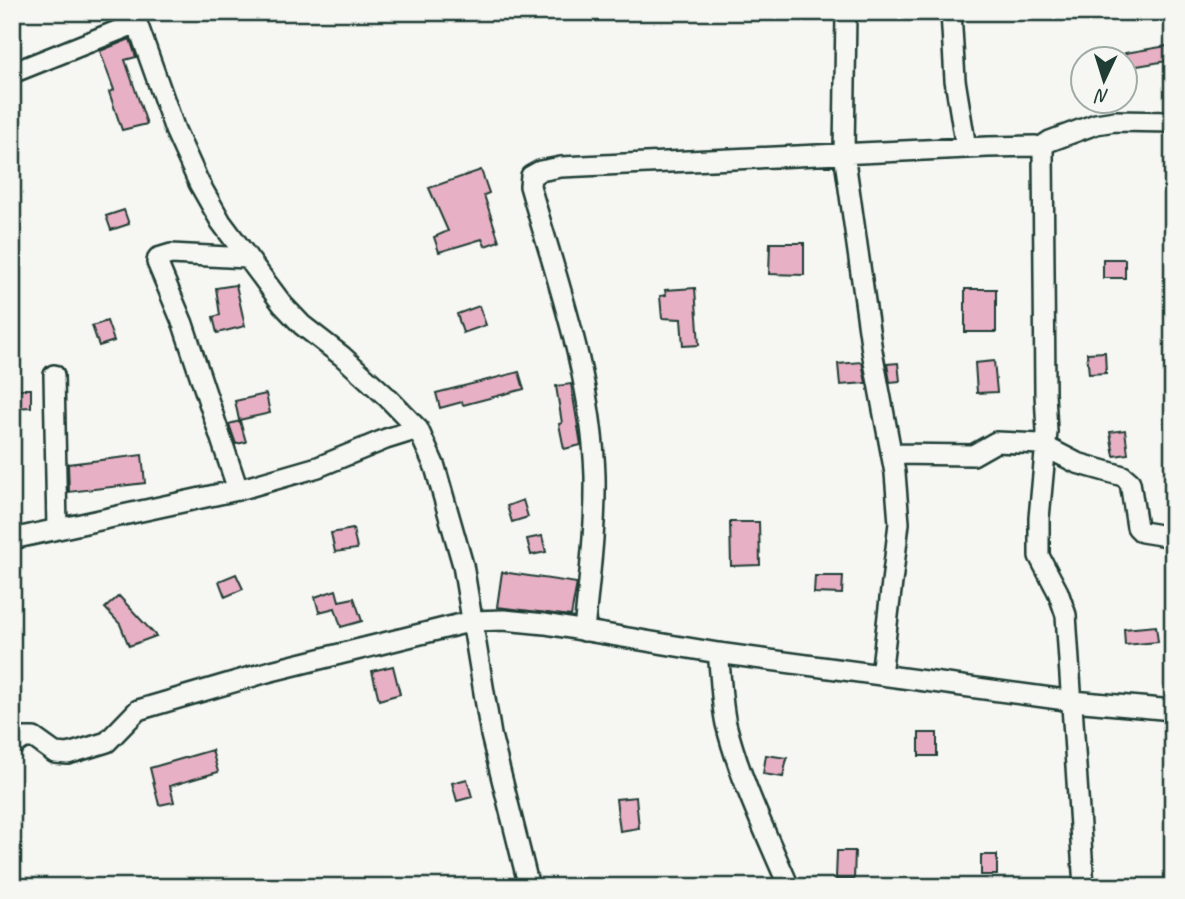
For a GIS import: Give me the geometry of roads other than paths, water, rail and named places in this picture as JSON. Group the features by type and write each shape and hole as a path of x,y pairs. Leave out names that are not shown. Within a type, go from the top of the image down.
{"street":[{"path":"846,12 844,153 872,351 892,454 899,523 881,675"},
{"path":"951,12 955,80 966,148"},
{"path":"12,73 134,18 175,130 198,183 221,222 296,318 378,389 418,429 435,467 463,565 480,679 498,770 529,887"},
{"path":"1084,887 1066,615 1040,556 1039,518 1047,449 1043,150 1044,145 1050,141 1096,124 1115,121 1173,122"},
{"path":"584,631 594,512 595,475 590,414 570,323 530,186 531,176 540,171 561,167 966,148 1035,146 1043,150"},
{"path":"238,490 183,324 157,262 158,258 171,254 247,258"},
{"path":"54,375 57,529"},
{"path":"12,539 238,490 318,467 418,429"},
{"path":"892,454 973,455 996,442 1040,444 1077,463 1123,476 1130,482 1133,490 1137,527 1143,532 1173,537"},
{"path":"12,746 24,738 34,738 55,753 68,754 107,743 138,710 271,671 473,621 504,620 718,653 1073,701 1173,710"},
{"path":"718,653 725,720 733,749 789,887"}]}
